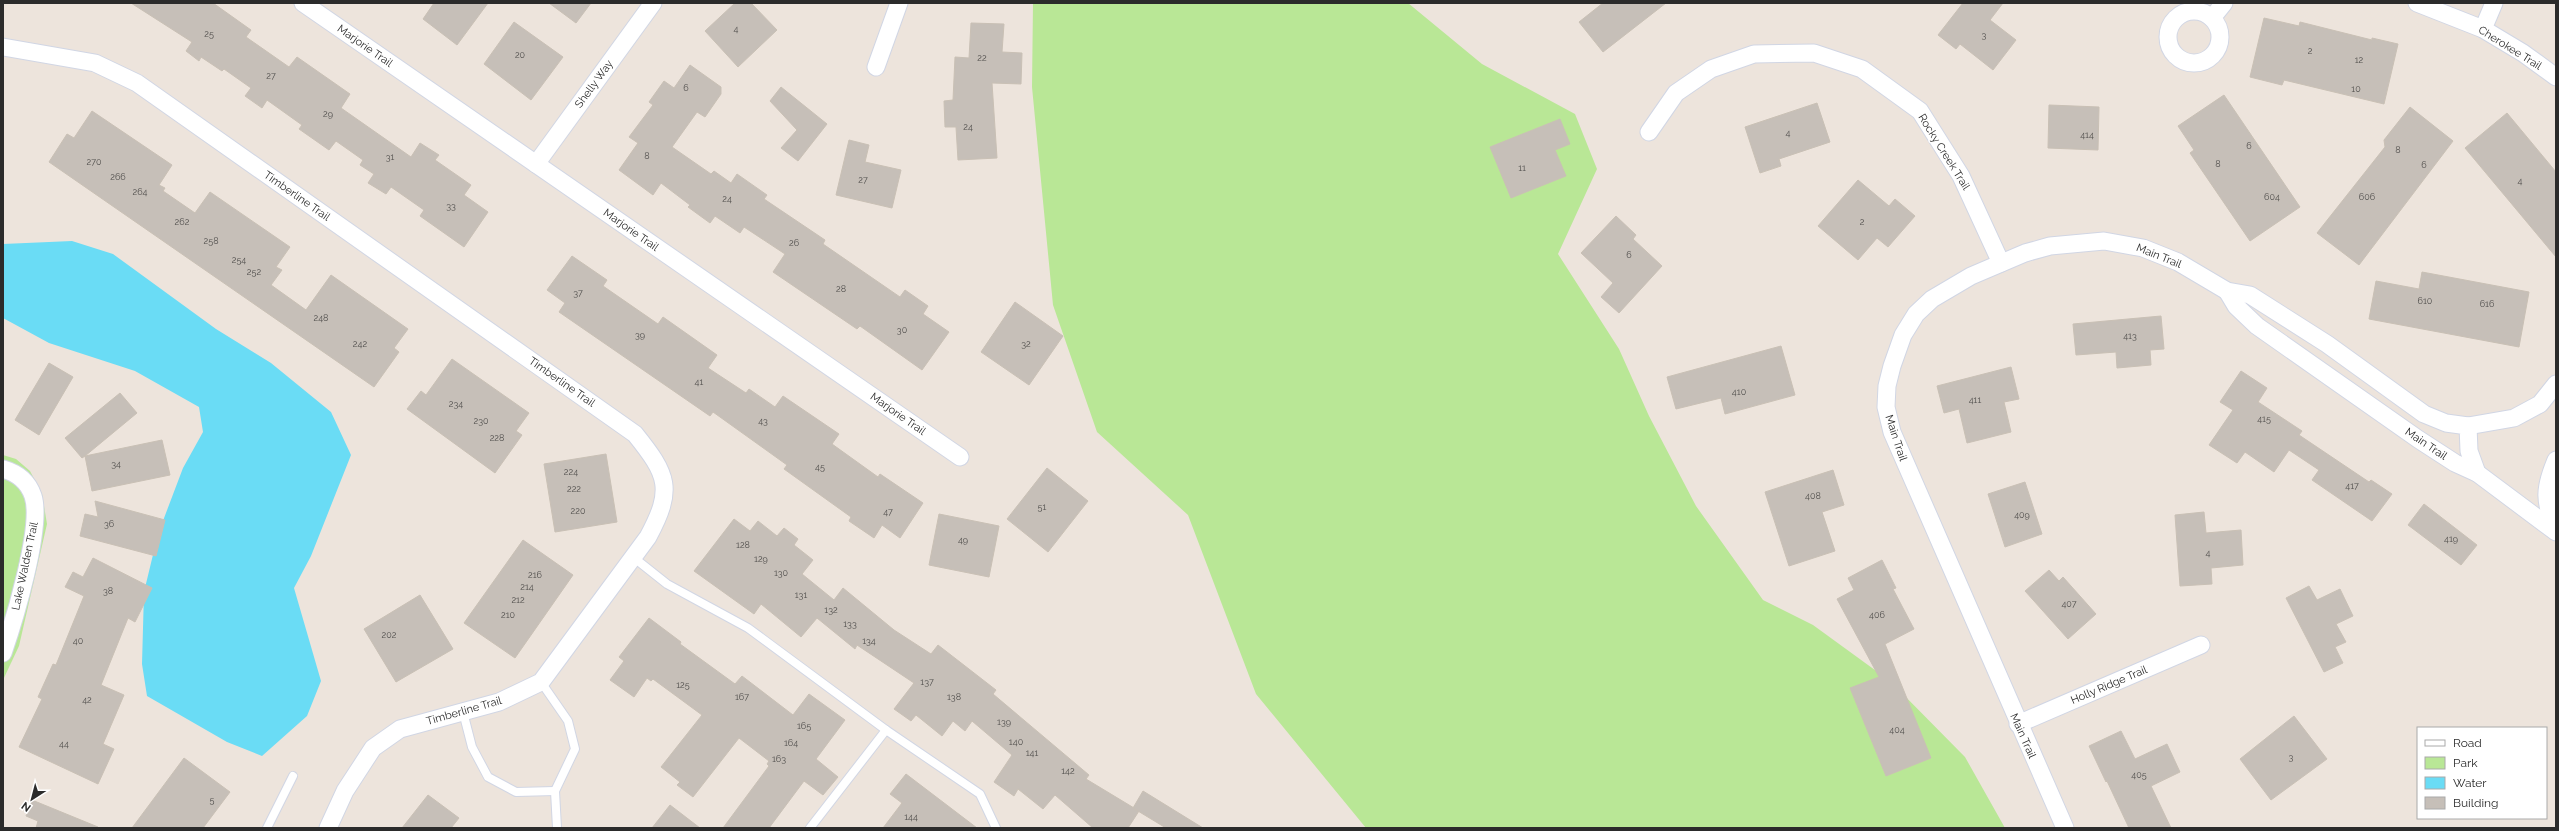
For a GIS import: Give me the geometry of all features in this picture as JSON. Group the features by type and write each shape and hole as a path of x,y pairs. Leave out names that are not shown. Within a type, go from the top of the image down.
{"street":[{"name":"Marjorie Trail","path":"303,3 960,457"},
{"name":"Shelly Way","path":"536,164 653,3"},
{"path":"876,67 899,3"},
{"path":"2212,18 2224,3"},
{"name":"Cherokee Trail","path":"2417,3 2483,29 2523,53 2556,77"},
{"path":"2483,29 2494,3"},
{"name":"Timberline Trail","path":"3,47 95,63 137,83 635,434 658,462 665,487 662,512 648,537 540,682 499,702 400,729 373,748 345,791 328,828"},
{"name":"Rocky Creek Trail","path":"1649,132 1676,93 1711,69 1754,54 1814,53 1862,68 1920,111 1961,176 2001,263"},
{"name":"Main Trail","path":"2065,828 1902,459 1892,432 1886,407 1887,386 1902,335 1916,314 1948,288 2025,253 2050,246 2104,240 2124,243 2178,262 2227,291 2250,295 2327,344 2424,414 2446,423 2468,426 2514,418 2540,404 2556,384"},
{"name":"Main Trail","path":"2227,291 2236,306 2257,326 2418,439 2455,463 2477,473 2555,532"},
{"path":"2468,426 2469,451 2477,473"},
{"path":"2555,532 2546,502 2547,482 2556,460"},
{"name":"Lake Walden Trail","path":"3,469 21,478 33,496 36,510 36,523 25,573 3,653"},
{"name":"Holly Ridge Trail","path":"2018,724 2201,645"}],"lane":[{"path":"633,557 667,584 748,628 886,730 980,794 996,828"},
{"path":"540,682 568,721 575,750 555,791 556,828"},
{"path":"463,712 472,747 488,777 516,792 555,791"},
{"path":"810,828 886,730"},
{"path":"266,828 293,776"}],"green space":[{"path":"1033,3 1408,3 1482,64 1575,114 1597,169 1558,254 1619,349 1649,416 1696,506 1763,600 1813,625 1890,681 1965,757 2005,828 1366,828 1256,694 1188,515 1097,432 1053,305 1032,87"},
{"path":"3,455 16,459 30,471 42,494 47,524 19,646 3,680"}],"water":[{"path":"72,241 113,254 216,329 271,363 331,412 351,455 311,556 294,588 321,681 307,716 262,756 227,742 147,696 142,664 144,592 158,534 183,468 203,432 199,407 135,371 49,343 3,318 3,244"}],"building":[{"path":"131,3 213,3 251,30 246,37 289,67 297,57 350,94 341,108 411,157 420,143 439,155 435,160 471,185 464,195 488,212 464,247 420,216 424,210 391,187 386,194 368,183 374,174 360,165 363,160 336,141 329,150 299,129 302,125 267,100 262,108 245,96 251,88 224,69 222,71 201,57 199,61 186,51 192,42"},
{"path":"434,3 488,3 457,45 423,19"},
{"path":"549,3 591,3 576,23"},
{"path":"735,3 751,3 777,30 738,67 705,31"},
{"path":"1603,3 1666,3 1603,52 1579,22"},
{"path":"1963,3 2003,3 1990,20 2016,40 1993,70 1960,44 1956,49 1938,35"},
{"path":"2264,18 2299,26 2300,22 2372,40 2372,38 2398,44 2384,104 2284,80 2282,85 2250,77"},
{"path":"514,22 563,57 531,100 484,64"},
{"path":"971,23 1004,24 1002,52 1022,53 1021,84 992,83 997,158 958,160 956,127 945,127 944,101 953,100 955,57 969,58"},
{"path":"690,65 721,87 721,94 705,117 697,112 672,147 711,174 714,171 731,183 737,174 767,195 764,199 825,240 823,244 900,297 905,290 928,306 923,314 949,332 922,370 860,326 857,329 773,272 785,254 744,227 740,233 715,216 710,223 688,207 690,205 661,183 653,195 619,170 638,143 629,137 653,105 649,102 664,81 674,88"},
{"path":"781,87 827,124 798,161 781,148 797,130 770,101"},
{"path":"2224,95 2300,207 2250,241 2190,153 2194,150 2178,126"},
{"path":"1817,103 1830,142 1779,159 1781,166 1760,173 1745,127"},
{"path":"2049,105 2099,107 2098,150 2048,148"},
{"path":"2410,107 2453,141 2359,265 2317,233 2385,147 2384,140"},
{"path":"92,111 172,165 159,185 165,188 163,191 195,213 210,192 290,247 276,267 282,270 271,285 306,310 331,275 408,329 394,348 399,352 374,387 49,162 67,134 74,138"},
{"path":"2507,113 2556,172 2556,257 2465,148"},
{"path":"1560,119 1570,144 1555,150 1566,176 1511,198 1490,147"},
{"path":"849,140 869,145 865,162 901,170 892,208 836,195"},
{"path":"1858,180 1889,206 1895,199 1915,216 1888,247 1877,238 1858,260 1818,226"},
{"path":"1616,216 1636,235 1633,239 1662,266 1619,313 1601,297 1613,283 1581,253"},
{"path":"572,256 607,280 603,286 658,324 663,317 717,355 708,368 746,393 749,389 775,407 783,396 839,434 832,444 878,477 880,474 923,503 900,538 882,525 874,538 849,521 851,517 784,469 787,465 713,412 710,416 559,312 565,303 547,290"},
{"path":"2422,272 2529,292 2519,347 2369,319 2376,281 2419,289"},
{"path":"1015,302 1063,336 1029,385 981,352"},
{"path":"2161,316 2164,349 2150,350 2151,365 2117,368 2116,352 2076,355 2073,324"},
{"path":"1781,346 1795,395 1725,414 1721,398 1676,409 1667,377"},
{"path":"452,359 529,413 516,431 522,435 495,473 407,409 421,391 426,395"},
{"path":"49,363 73,377 39,435 15,420"},
{"path":"2011,367 2019,399 2004,402 2011,432 1967,443 1959,409 1944,413 1937,386"},
{"path":"2241,371 2267,388 2258,402 2302,431 2299,435 2369,482 2371,480 2392,494 2372,521 2312,480 2319,470 2289,450 2274,472 2245,452 2237,463 2209,445 2233,410 2220,402"},
{"path":"120,393 137,413 82,458 65,438"},
{"path":"162,440 170,475 92,491 85,456"},
{"path":"606,454 617,522 555,532 544,464"},
{"path":"1047,468 1088,501 1048,552 1007,519"},
{"path":"1833,470 1844,505 1822,512 1835,551 1789,566 1765,492"},
{"path":"2025,482 2042,534 2005,547 1988,494"},
{"path":"95,501 165,520 156,556 80,536 85,514 98,517"},
{"path":"2424,504 2477,545 2461,565 2408,525"},
{"path":"2204,512 2206,533 2241,530 2243,565 2211,568 2212,584 2180,586 2175,515"},
{"path":"939,514 999,526 989,577 929,565"},
{"path":"734,519 750,531 758,521 777,536 784,528 798,539 794,545 813,560 802,574 834,600 843,588 894,630 931,654 938,645 996,690 993,694 1089,775 1086,779 1139,811 1128,828 1093,828 1055,795 1043,809 1018,789 1014,796 994,782 1012,755 972,721 965,731 953,721 942,736 916,715 911,721 894,709 914,683 857,645 855,649 817,618 801,637 761,604 754,614 694,571"},
{"path":"523,540 573,575 515,658 464,623"},
{"path":"93,558 152,588 135,622 128,618 101,685 124,695 103,744 114,749 98,784 19,747 42,699 38,697 53,664 56,665 84,596 65,587 73,572 83,577"},
{"path":"1882,560 1896,588 1893,589 1914,629 1885,644 1931,758 1886,776 1850,688 1879,677 1837,599 1854,590 1848,578"},
{"path":"2049,570 2059,581 2063,577 2096,614 2068,639 2025,591"},
{"path":"2309,586 2317,600 2340,589 2353,616 2336,624 2346,642 2335,647 2343,663 2324,672 2286,598"},
{"path":"420,595 453,649 396,682 364,629"},
{"path":"649,618 681,642 680,644 735,684 742,676 793,715 809,694 845,720 816,759 838,777 823,795 804,781 769,828 723,828 769,766 767,764 769,761 739,738 693,797 677,785 680,782 661,767 702,715 653,679 651,681 647,678 634,697 610,680 624,661 619,657"},
{"path":"2294,716 2327,759 2271,800 2240,759"},
{"path":"2121,731 2135,759 2167,744 2180,772 2151,786 2171,828 2129,828 2089,746"},
{"path":"184,758 230,792 203,828 132,828"},
{"path":"906,774 977,828 883,828 902,803 890,794"},
{"path":"1143,791 1203,828 1166,828 1133,808"},
{"path":"428,795 459,818 451,828 402,828"},
{"path":"32,800 98,828 36,828 38,821 26,816"},
{"path":"670,805 700,828 652,828"}]}
